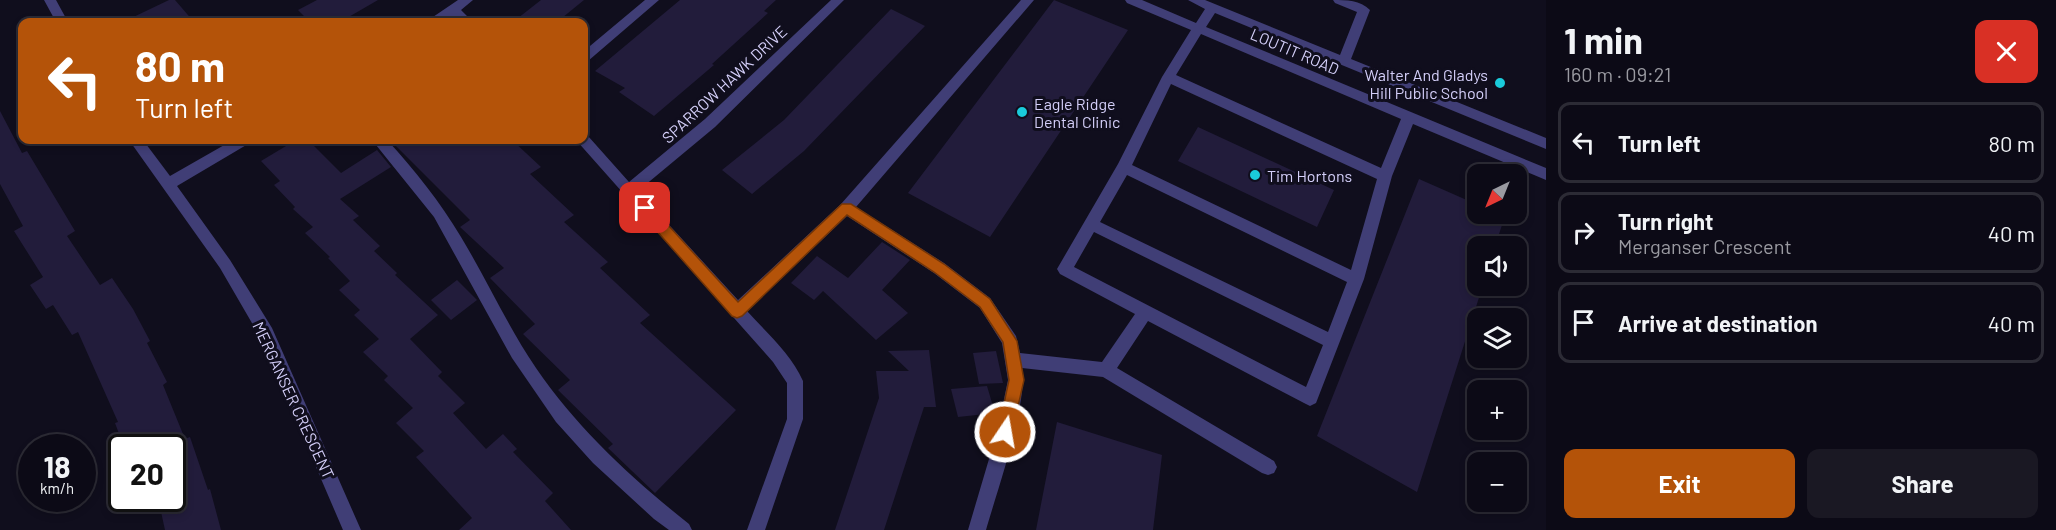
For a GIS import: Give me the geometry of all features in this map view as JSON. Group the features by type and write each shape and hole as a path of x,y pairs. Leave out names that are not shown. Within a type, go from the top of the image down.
{"street":[{"path":"50,0 60,18"},
{"path":"441,18 467,0"},
{"path":"588,55 653,0"},
{"name":"SPARROW HAWK DRIVE","path":"629,190 710,123 838,0"},
{"path":"737,312 846,208 1028,0"},
{"name":"LOUTIT ROAD","path":"1131,0 1546,174"},
{"name":"LOUTIT ROAD","path":"1194,0 1546,144"},
{"path":"1339,0 1364,10 1344,62"},
{"path":"1212,8 1168,77 1124,167 1065,268 1310,398 1356,279 1385,176 1409,116"},
{"path":"454,10 463,18"},
{"path":"1168,77 1385,176"},
{"name":"MERGANSER CRESCENT","path":"139,144 225,264 266,333 352,530"},
{"path":"169,184 236,144"},
{"path":"383,144 420,186 433,205 529,371 586,446 640,497 683,530"},
{"path":"587,144 779,357 795,381 795,419 756,530"},
{"path":"1124,167 1356,279"},
{"path":"846,208 939,268 985,303 1010,341 1016,380 1005,432 977,530"},
{"path":"1091,224 1332,342"},
{"path":"1106,370 1146,311"},
{"path":"1013,360 1106,370 1268,467"}],"building":[{"path":"169,0 175,0 191,18 131,18"},
{"path":"317,0 378,0 347,18 306,18 298,10"},
{"path":"541,0 584,0 562,18 518,18"},
{"path":"680,0 776,0 764,11 768,13 712,64 714,65 654,116 619,92 625,88 595,71"},
{"name":"Eagle Ridge Dental Clinic","path":"1054,0 1128,30 990,237 908,193"},
{"path":"891,9 925,26 804,151 752,194 722,170 784,120"},
{"path":"0,111 22,153 27,151 75,231 67,236 100,285 112,278 133,309 150,341 147,343 167,382 163,385 183,434 119,434 115,423 118,422 78,332 72,335 53,305 46,309 30,285 43,277 14,231 23,226 0,184"},
{"name":"Tim Hortons","path":"1198,127 1334,190 1317,227 1178,161"},
{"path":"289,144 312,144 341,173 377,150 391,167 340,199 359,216 353,220 380,246 374,251 397,273 395,275 438,315 410,339 442,372 438,376 465,403 453,413 486,449 503,434 517,449 513,452 553,493 545,501 571,530 459,530 472,518 416,457 424,451 396,423 413,408 384,380 388,376 363,352 379,339 354,315 360,310 339,290 350,281 328,258 330,257 305,233 313,227 293,209 295,207 274,185 280,181 261,161"},
{"path":"394,144 516,144 541,167 530,174 574,215 564,222 608,262 600,268 650,315 640,323 736,410 655,493 608,448 613,444 558,390 570,380 523,334 535,324 490,278 504,268 460,227 470,220"},
{"path":"1419,179 1467,200 1467,224 1502,224 1498,236 1467,236 1467,296 1479,296 1476,308 1467,308 1467,335 1417,492 1317,436"},
{"path":"882,242 910,260 882,290 908,313 876,340 823,291 814,300 791,283 817,256 848,278"},
{"path":"457,280 477,300 451,320 431,300"},
{"path":"929,350 936,407 924,407 884,530 835,530 879,398 876,371 909,371 888,351"},
{"path":"996,351 1003,383 979,384 973,353"},
{"path":"987,386 995,413 958,417 951,389"},
{"path":"1057,422 1162,455 1153,530 1036,530"},
{"path":"190,437 208,490 210,489 221,530 165,530 161,512 186,512 186,439"}],"place":[{"name":"Walter And Gladys Hill Public School","path":"1500,83"},
{"name":"Eagle Ridge Dental Clinic","path":"1022,112"},
{"name":"Tim Hortons","path":"1255,175"}],"route":[{"path":"645,208 737,312 846,208 939,268 985,303 1010,341 1016,380 1005,432"}]}
